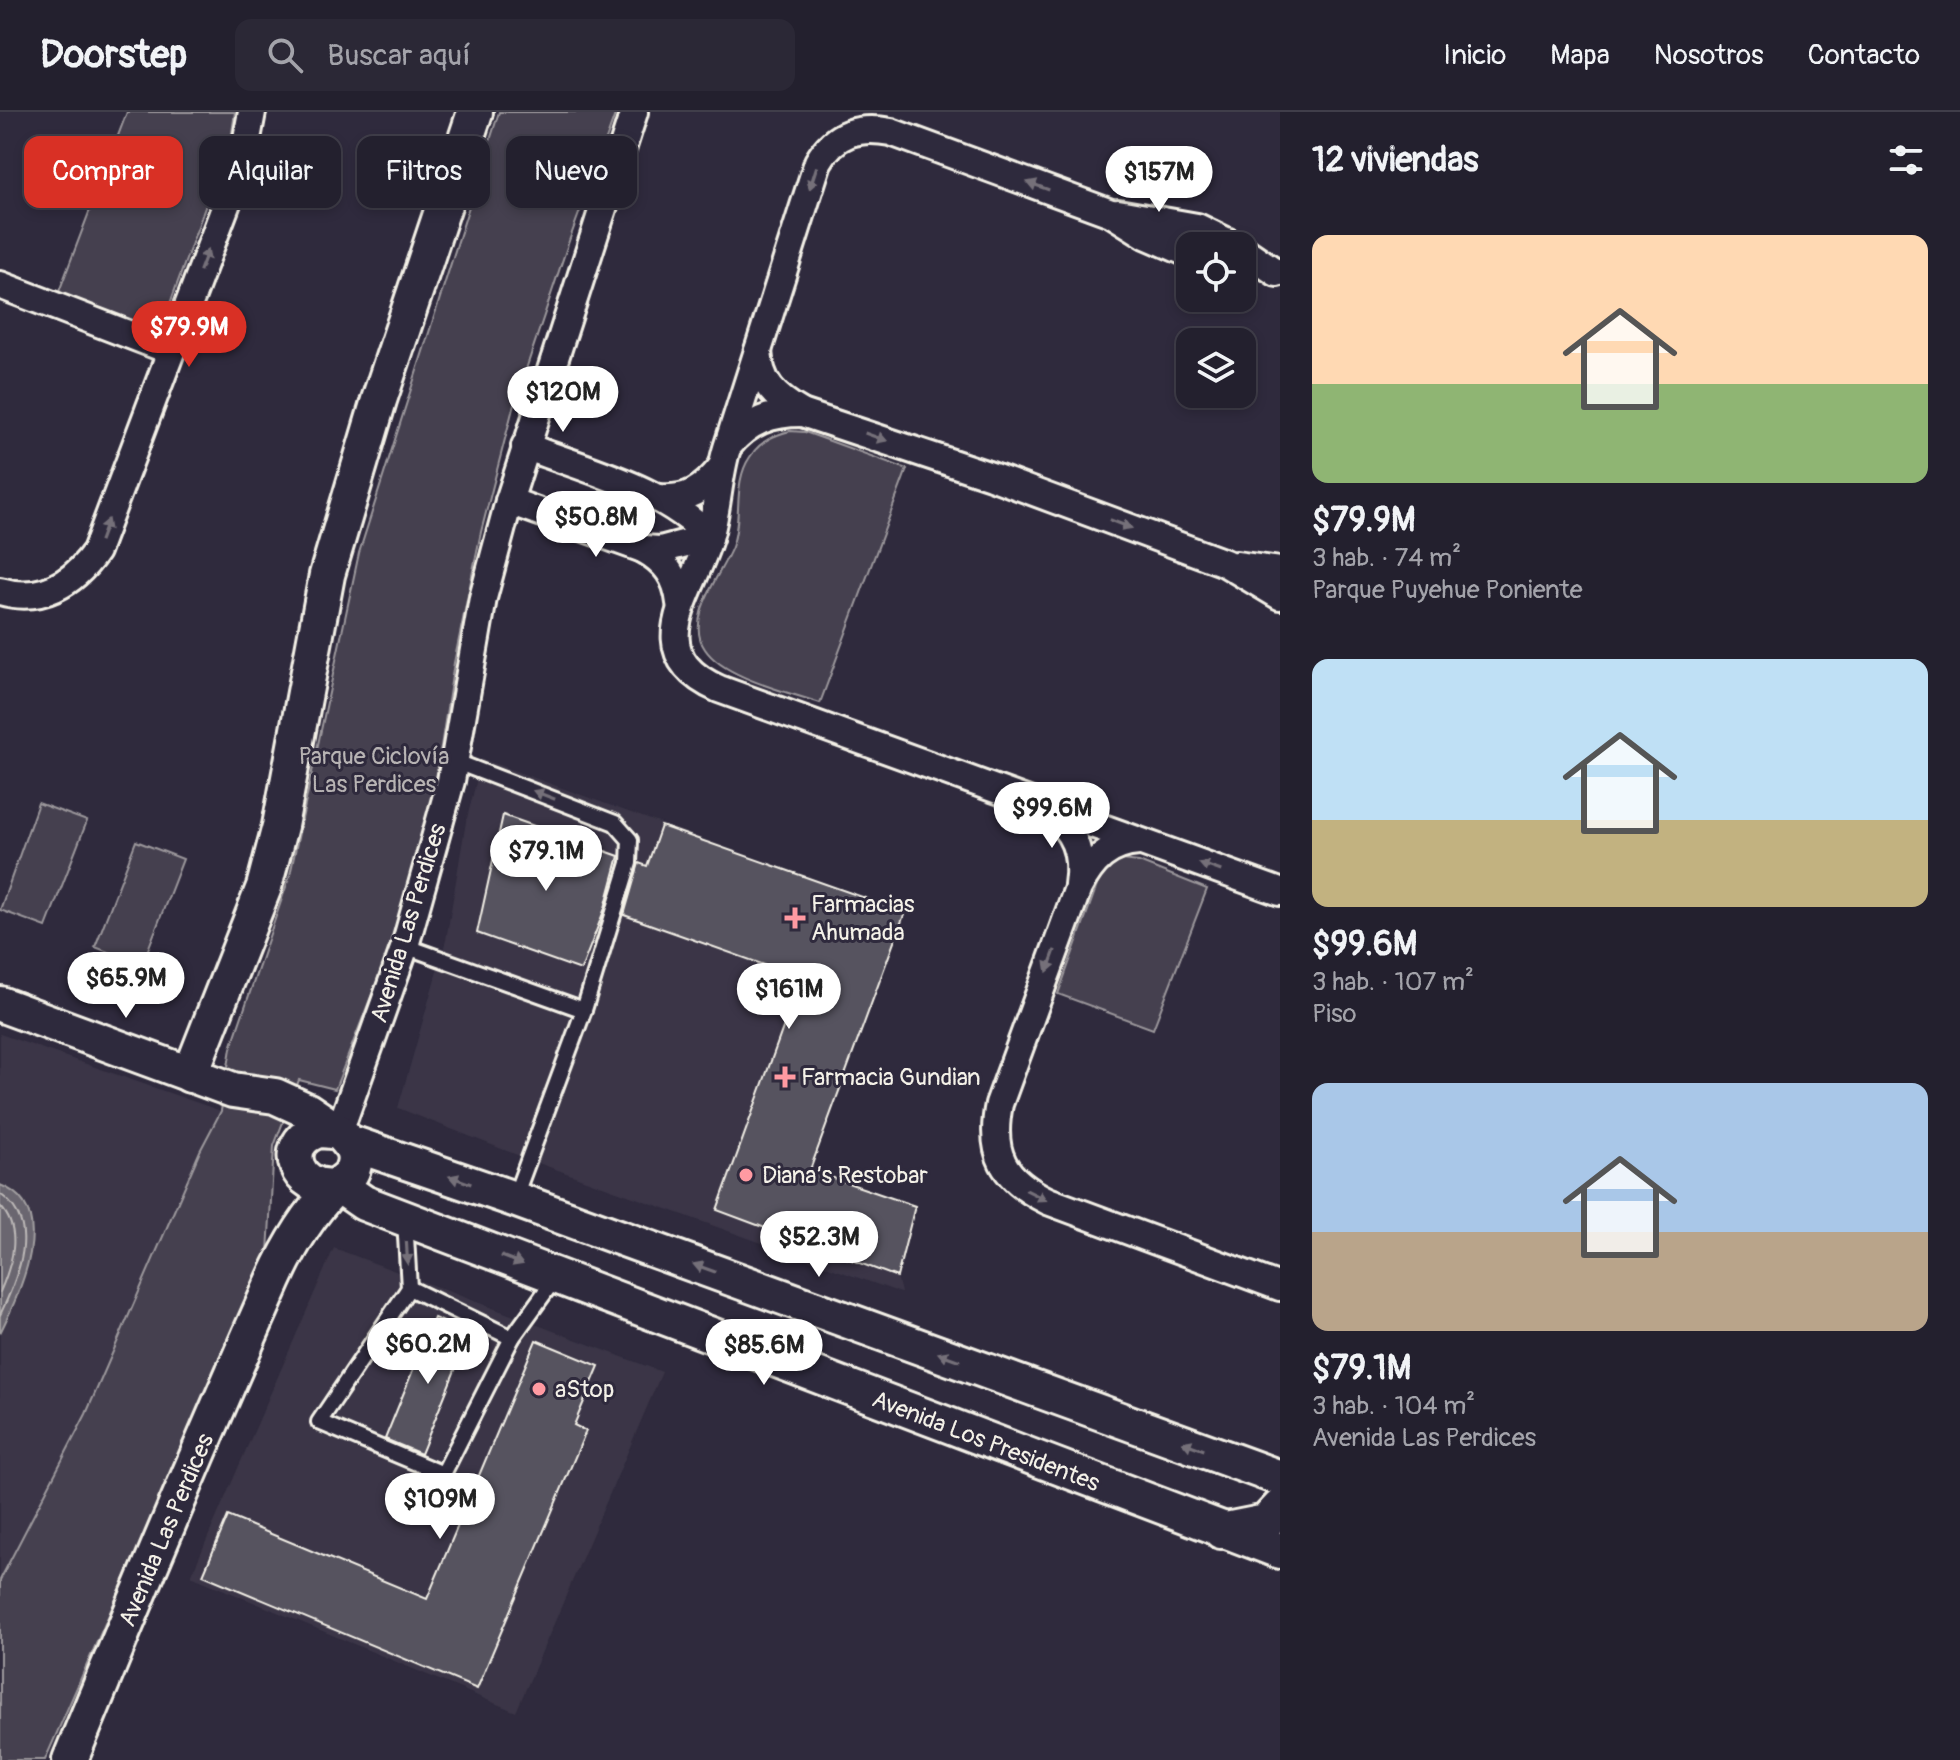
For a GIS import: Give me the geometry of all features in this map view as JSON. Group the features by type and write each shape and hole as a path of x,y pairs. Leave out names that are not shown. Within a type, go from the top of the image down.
{"street":[{"path":"0,591 35,595 56,589 82,571 96,551 169,350 243,160 252,112"},
{"path":"190,1075 264,887 280,826 327,575 366,441 475,112"},
{"name":"Avenida Las Perdices","path":"345,1137 405,946 454,761 483,598 509,501 634,112"},
{"path":"680,603 696,574 709,537 724,458 818,162 833,141 846,133 869,128 891,132 1111,213 1146,235 1176,248"},
{"path":"1111,213 1154,218 1207,232"},
{"path":"1256,258 1279,274"},
{"path":"1256,270 1279,274"},
{"path":"0,285 169,350"},
{"path":"758,351 766,386 775,396 802,413 1017,485 1225,563 1280,596"},
{"path":"660,498 685,498 706,487 738,434 758,420 782,413 802,413"},
{"path":"525,446 660,498 696,522 709,537"},
{"path":"509,501 658,557 674,577 680,603 675,643 683,662 707,683 1280,892"},
{"path":"643,549 660,550 709,537"},
{"path":"1225,563 1280,571"},
{"path":"1043,807 1072,834 1080,862 1078,888"},
{"path":"1139,842 1125,843 1105,852 1086,871 1078,888 999,1104 995,1138 1001,1162 1023,1188 1048,1201 1280,1287"},
{"path":"0,1004 233,1090 275,1096 308,1111 345,1137 355,1154 354,1167 348,1178 337,1186 322,1188 309,1183 276,1122 233,1090"},
{"path":"299,1161 305,1138 316,1131 345,1137 1275,1482"},
{"name":"Avenida Las Perdices","path":"284,1257 299,1161"},
{"name":"Avenida Las Perdices","path":"70,1760 183,1485 284,1257 337,1186"},
{"name":"Avenida Los Presidentes","path":"337,1186 364,1203 1220,1531 1280,1551"},
{"path":"1220,1531 1266,1522 1280,1507"}],"lane":[{"path":"454,761 615,823 626,833 632,849 584,1010 514,1199"},
{"path":"405,946 584,1010"},
{"path":"405,1218 409,1288 319,1422 443,1474 512,1338 556,1277"},
{"path":"409,1288 512,1338"}],"shaded area":[{"path":"482,759 905,912 810,1170 897,1276 901,1293 530,1160 398,1108 446,940 466,822"},
{"path":"0,1034 221,1111 200,1151 86,1414 0,1580"},
{"path":"334,1248 662,1372 516,1712 191,1576"}],"green space":[{"path":"127,112 235,112 231,136 199,136 199,208 205,208 168,309 160,322 147,329 57,297 91,208 183,208 183,136 118,136"},
{"name":"Parque Ciclovía Las Perdices","path":"499,112 616,112 607,136 506,136 506,208 581,208 513,408 481,532 454,663 436,779 404,912 335,1089 299,1080 274,1146 268,1253 45,1760 0,1760 0,1580 86,1414 200,1151 221,1111 231,1048 290,875 359,553 469,208 490,208 490,140"},
{"path":"790,431 805,432 907,469 820,703 758,683 726,668 705,649 700,637 701,611 735,536 739,489 745,467 762,443"},
{"path":"38,803 87,821 46,927 0,910"},
{"path":"136,841 183,859 142,965 95,947"},
{"path":"1122,860 1139,862 1207,889 1153,1029 1058,994 1100,877 1106,867"}],"water":[{"path":"0,1185 18,1196 28,1212 32,1231 24,1275 0,1333"}],"building":[{"path":"503,815 619,856 605,908 581,970 477,933"},
{"path":"661,826 905,912 810,1170 915,1206 897,1277 717,1210 801,978 624,915 639,863 647,866"},
{"path":"434,1318 470,1333 421,1454 385,1439"},
{"path":"536,1340 599,1366 574,1425 586,1431 477,1689 203,1575 228,1516 427,1599"}],"place":[{"name":"Farmacias Ahumada","path":"795,918"},
{"name":"Farmacia Gundian","path":"785,1077"},
{"name":"Diana’s Restobar","path":"746,1175"},
{"name":"aStop","path":"539,1389"}]}
